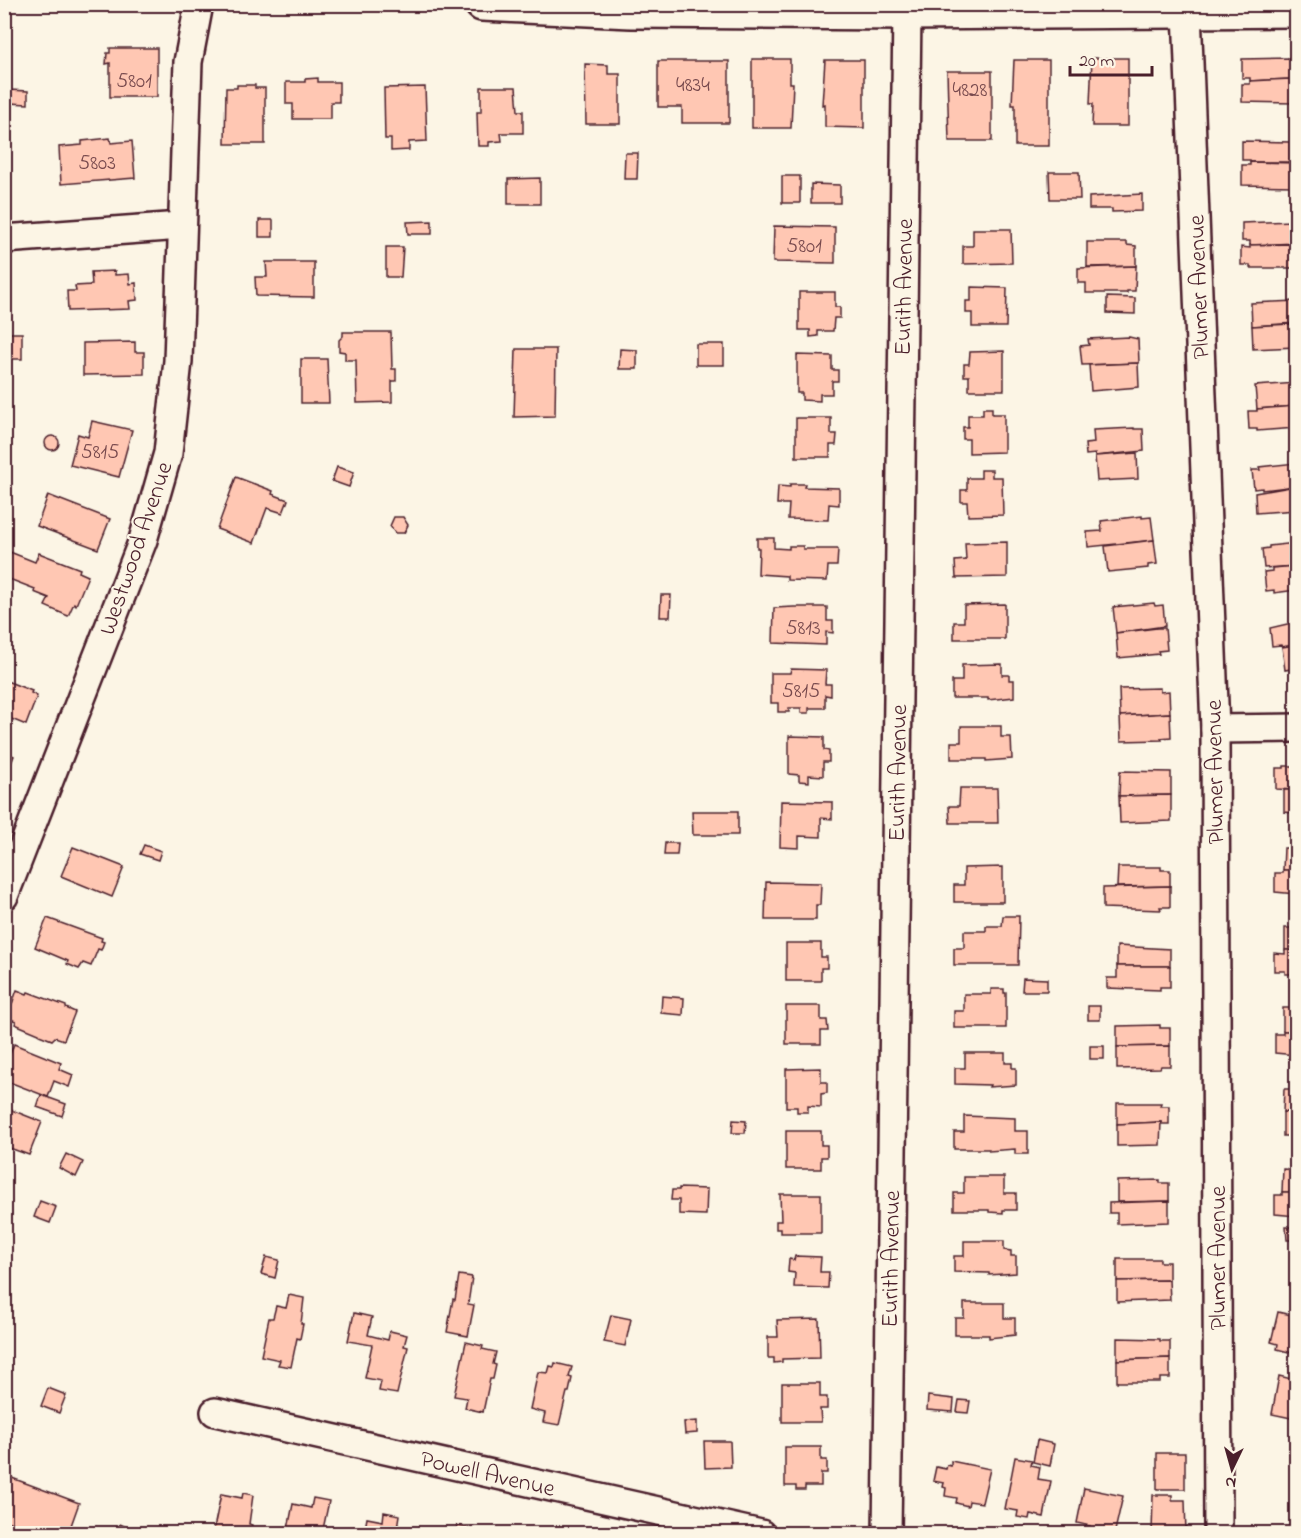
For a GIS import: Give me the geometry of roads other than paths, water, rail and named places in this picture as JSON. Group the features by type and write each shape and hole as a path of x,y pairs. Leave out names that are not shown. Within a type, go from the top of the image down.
{"street":[{"name":"Westwood Avenue","path":"4,896 143,540 168,453 178,361 188,62 199,4"},
{"path":"482,4 631,11 907,13 1296,10"},
{"name":"Plumer Avenue","path":"1187,11 1215,729 1218,1533"},
{"name":"Eurith Avenue","path":"887,1533 907,13"},
{"path":"4,239 181,226"},
{"path":"1215,729 1296,728"},
{"name":"Powell Avenue","path":"215,1412 761,1533"}]}
